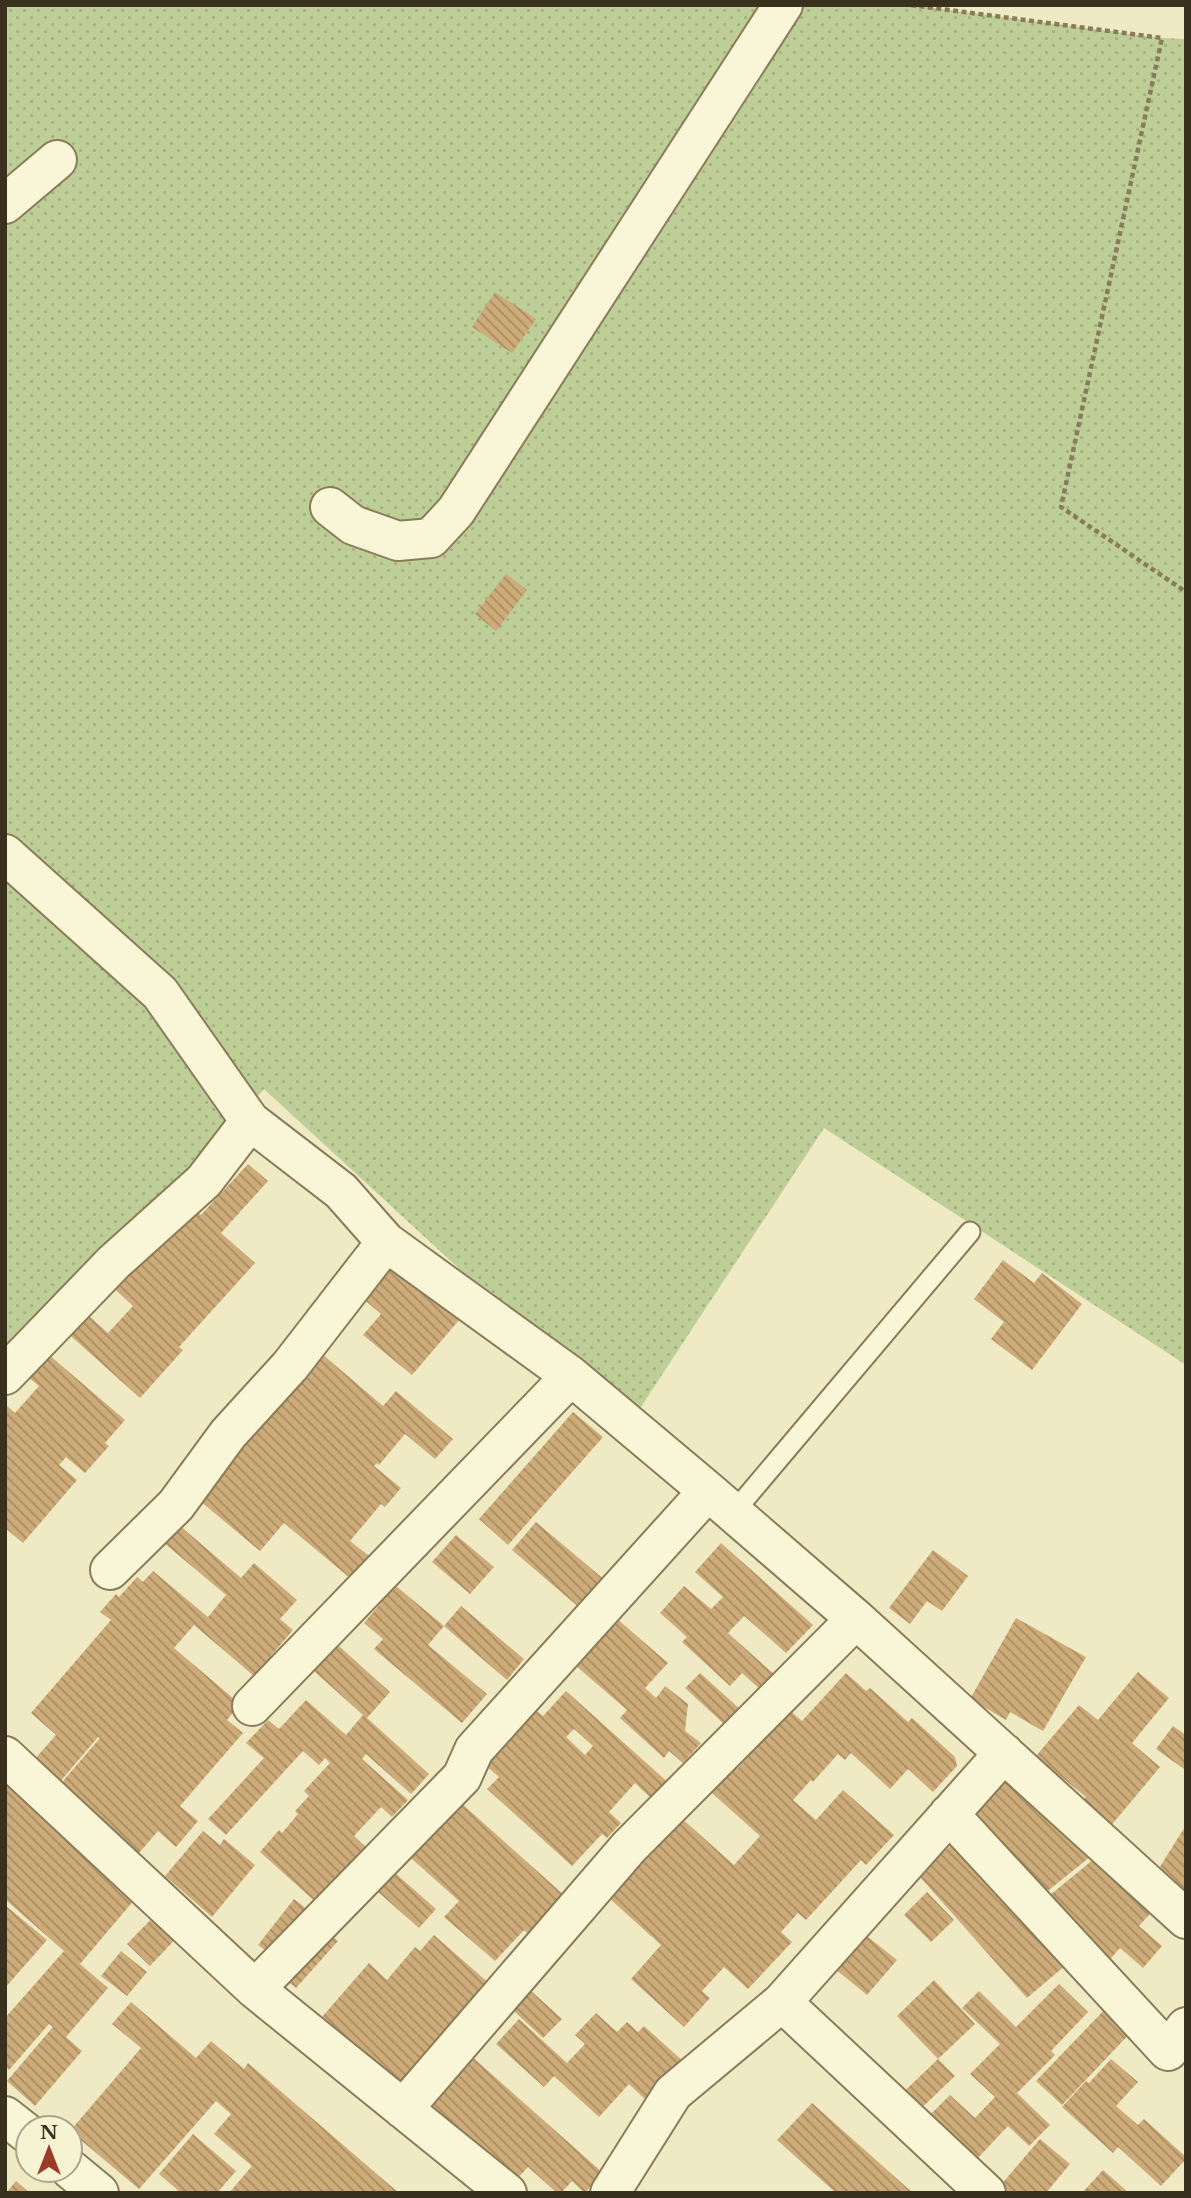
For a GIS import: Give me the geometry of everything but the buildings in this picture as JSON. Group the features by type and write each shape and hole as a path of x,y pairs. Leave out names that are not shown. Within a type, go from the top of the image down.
{"street":[{"path":"330,506 353,525 398,541 431,538 456,511 783,5"},
{"path":"5,204 57,160"},
{"path":"5,854 160,993 250,1121 341,1191 386,1242 571,1376 720,1502 856,1619 1186,1919"},
{"path":"5,1375 114,1262 204,1181 250,1121"},
{"path":"110,1570 176,1506 228,1434 290,1366 386,1242"},
{"path":"252,1706 571,1376"},
{"path":"255,1989 462,1777 474,1750 720,1502"},
{"path":"403,2109 629,1847 856,1619"},
{"path":"610,2193 673,2093 782,2002 1004,1753"},
{"path":"5,1756 255,1989 507,2193"},
{"path":"949,1814 1168,2051 1186,2027"},
{"path":"782,2002 986,2193"},
{"path":"84,2181 99,2193"}],"lane":[{"path":"720,1502 970,1233"}],"path":[{"path":"911,5 1162,38 1061,507 1186,592"}],"green space":[{"path":"5,5 911,5 1186,39 1186,1365 824,1128 629,1425 264,1089 5,1372"}]}
